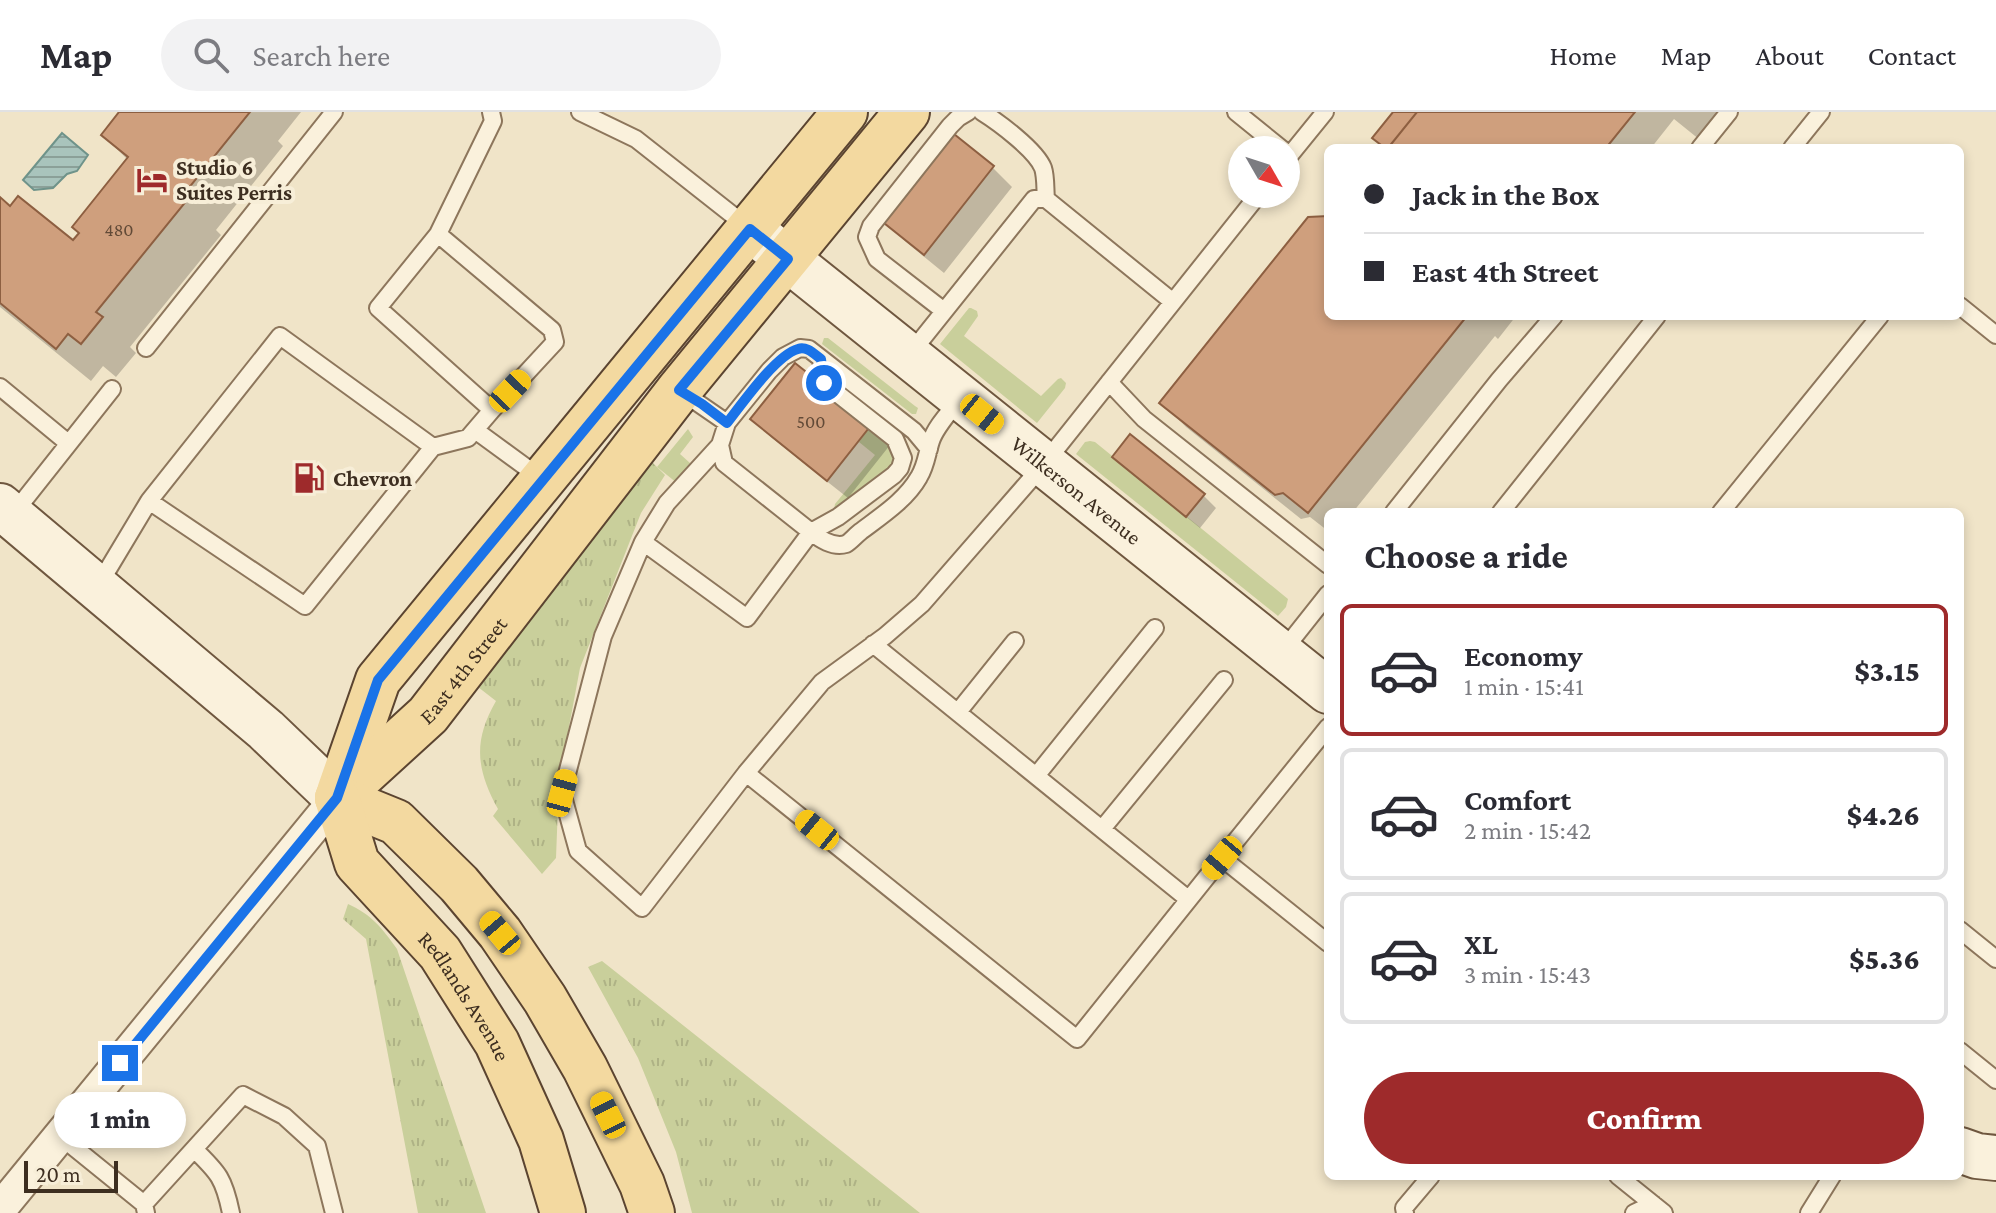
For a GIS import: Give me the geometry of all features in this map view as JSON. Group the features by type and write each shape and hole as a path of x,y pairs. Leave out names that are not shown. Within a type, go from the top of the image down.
{"main road":[{"path":"337,798 378,680 845,112"},
{"name":"East 4th Street","path":"337,798 428,715 679,390 907,112"},
{"name":"Wilkerson Avenue","path":"750,229 1324,688"},
{"name":"Redlands Avenue","path":"6,511 266,730 337,798 396,822 459,884 500,933 545,999 585,1068 642,1184 652,1213"},
{"name":"Redlands Avenue","path":"337,798 357,863 440,953 497,1043 541,1140 563,1213"},
{"path":"1964,1151 1996,1158"}],"street":[{"name":"East 4th Street","path":"0,1209 337,798"}],"lane":[{"path":"146,348 334,112"},
{"path":"491,112 493,121 438,234 378,308 492,410"},
{"path":"580,112 636,139 750,229"},
{"path":"944,311 877,259 867,237 871,226 950,126 968,112"},
{"path":"982,112 1037,157 1044,171 1046,199"},
{"path":"1236,112 1265,136"},
{"path":"1300,139 1325,112"},
{"path":"1703,144 1729,112"},
{"path":"1795,144 1821,112"},
{"path":"909,356 1034,199 1046,199 1173,302"},
{"path":"929,449 914,431 809,349 800,348 783,357 727,423 720,445 667,503 643,542 603,636 562,793 578,851 642,908 746,773 822,682 922,604 1044,464 1248,208"},
{"path":"149,501 305,606 433,447 468,438 555,342 552,330 438,234"},
{"path":"1964,309 1996,335"},
{"path":"1397,508 1551,320"},
{"path":"1504,508 1654,320"},
{"path":"1724,508 1877,320"},
{"path":"97,588 149,501 280,336 433,447"},
{"path":"643,542 747,618 811,532 838,517 894,475 903,458 895,439 824,383 821,359"},
{"path":"1109,382 1144,419 1324,562"},
{"path":"0,387 68,443"},
{"path":"6,511 112,389"},
{"path":"679,390 727,423"},
{"path":"720,445 724,463 821,540 846,544 913,486 921,473 932,439 961,398"},
{"path":"475,430 543,480"},
{"path":"1281,653 1324,599"},
{"path":"1036,776 1155,628"},
{"path":"958,712 1015,641"},
{"path":"873,644 1188,899"},
{"path":"1102,829 1224,680"},
{"path":"746,773 1077,1039 1324,732"},
{"path":"1222,858 1324,940"},
{"path":"1964,933 1996,959"},
{"path":"1964,1054 1996,1080"},
{"path":"60,1136 145,1209 243,1095 284,1116 317,1146 334,1213"},
{"path":"194,1149 212,1166 224,1184 231,1213"},
{"path":"1405,1213 1404,1208 1428,1180"},
{"path":"1623,1180 1658,1209"},
{"path":"1809,1213 1830,1180"},
{"path":"1634,1213 1658,1209"}],"green space":[{"path":"969,308 977,311 978,316 964,336 1041,396 1058,379 1066,383 1037,423 940,344"},
{"path":"824,338 918,408 916,414 822,344"},
{"path":"869,428 889,445 896,459 893,470 837,510 834,509 875,455 859,442"},
{"path":"688,429 693,437 680,454 691,467 677,483 657,467"},
{"path":"1090,441 1288,599 1286,607 1278,616 1076,454 1085,442"},
{"path":"652,462 665,475 641,513 580,668 559,780 556,858 542,874 493,816 498,809 485,781 480,755 484,729 496,701 478,687"},
{"path":"348,904 376,923 397,949 486,1213 418,1213 366,939 343,919"},
{"path":"602,961 920,1213 692,1213 676,1152 638,1058 588,967"}],"water":[{"path":"62,133 88,155 77,171 67,174 53,188 34,190 23,180"}],"building":[{"path":"119,112 250,112 183,195 188,199 96,312 103,317 81,344 68,334 56,349 0,303 0,197 10,206 18,196 73,240 79,233 72,227 128,157 101,135"},
{"path":"1393,112 1417,112 1391,144 1380,144 1372,138"},
{"path":"1417,112 1635,112 1609,144 1391,144"},
{"path":"954,134 994,166 924,255 884,223"},
{"path":"1324,216 1324,320 1464,320 1308,513 1283,493 1275,495 1159,403 1308,217"},
{"path":"795,363 872,424 827,481 750,419"},
{"path":"1130,434 1205,494 1186,517 1112,457"}],"place":[{"name":"Studio 6 Suites Perris","path":"152,180"},
{"name":"Chevron","path":"309,478"}],"route":[{"path":"120,1063 337,798 378,680 750,229 788,259 679,390 727,423 769,371 783,357 800,348 809,349 821,359 824,383"}]}
